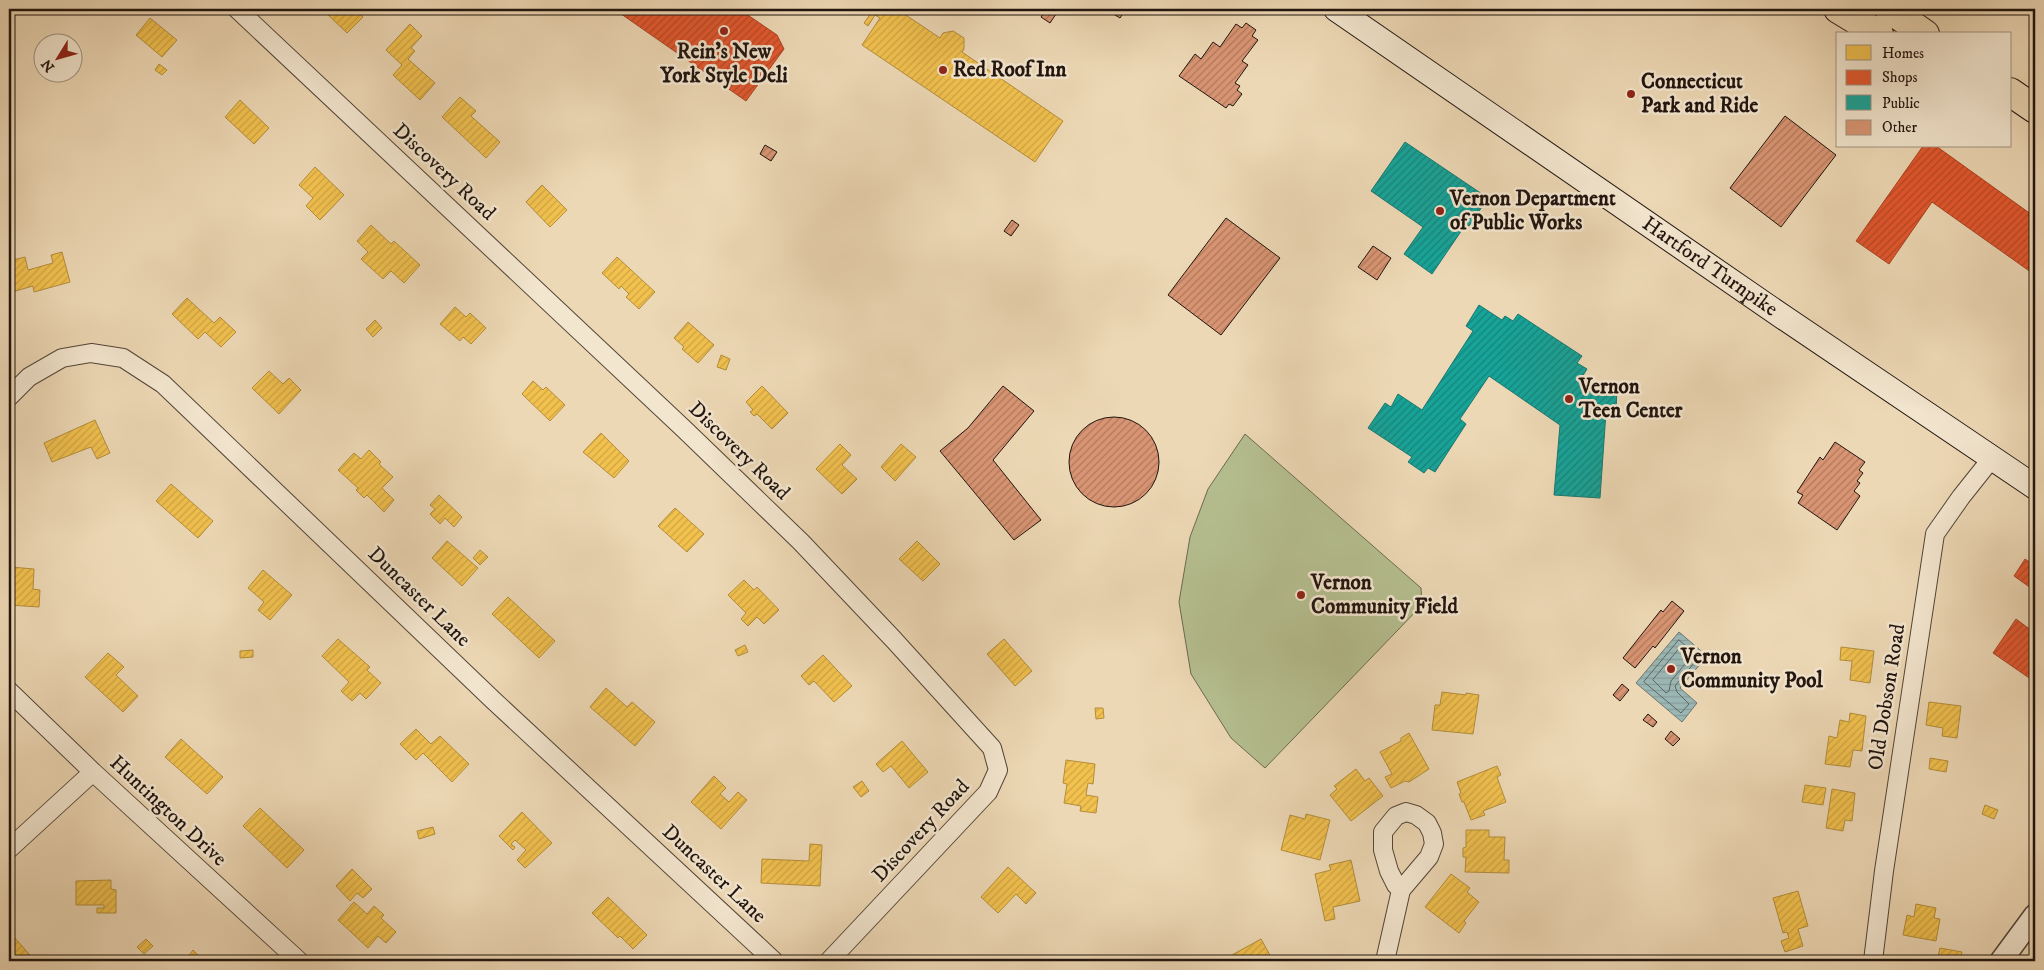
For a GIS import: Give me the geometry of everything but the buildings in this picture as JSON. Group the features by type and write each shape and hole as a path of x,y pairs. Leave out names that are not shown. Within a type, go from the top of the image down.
{"highway":[{"path":"1838,9 1876,32"},
{"path":"1889,9 1922,32"}],"main road":[{"name":"Hartford Turnpike","path":"1336,9 1782,317 2035,486"}],"street":[{"name":"Discovery Road","path":"237,9 794,535 894,640 992,748 998,770 988,792 829,961"},
{"name":"Duncaster Lane","path":"9,397 29,377 62,358 91,353 123,358 163,384 493,700 774,961"},
{"name":"Old Dobson Road","path":"1873,961 1885,861 1935,534 1992,458"},
{"name":"Huntington Drive","path":"9,691 92,772 299,961"},
{"path":"9,850 92,772"},
{"path":"1385,961 1401,890"},
{"path":"2001,961 2035,915"}],"green space":[{"name":"Vernon Community Field","path":"1245,434 1421,588 1422,605 1265,768 1231,738 1191,674 1179,602 1190,537 1208,489"}],"water":[{"name":"Vernon Community Pool","path":"1679,632 1707,656 1680,688 1697,703 1682,722 1636,683"}],"place":[{"name":"Rein's New York Style Deli","path":"724,31"},
{"name":"Red Roof Inn","path":"943,70"},
{"name":"Connecticut Park and Ride","path":"1631,94"},
{"name":"Vernon Department of Public Works","path":"1440,211"},
{"name":"Vernon Teen Center","path":"1569,399"},
{"name":"Vernon Community Field","path":"1301,595"},
{"name":"Vernon Community Pool","path":"1671,669"}]}
